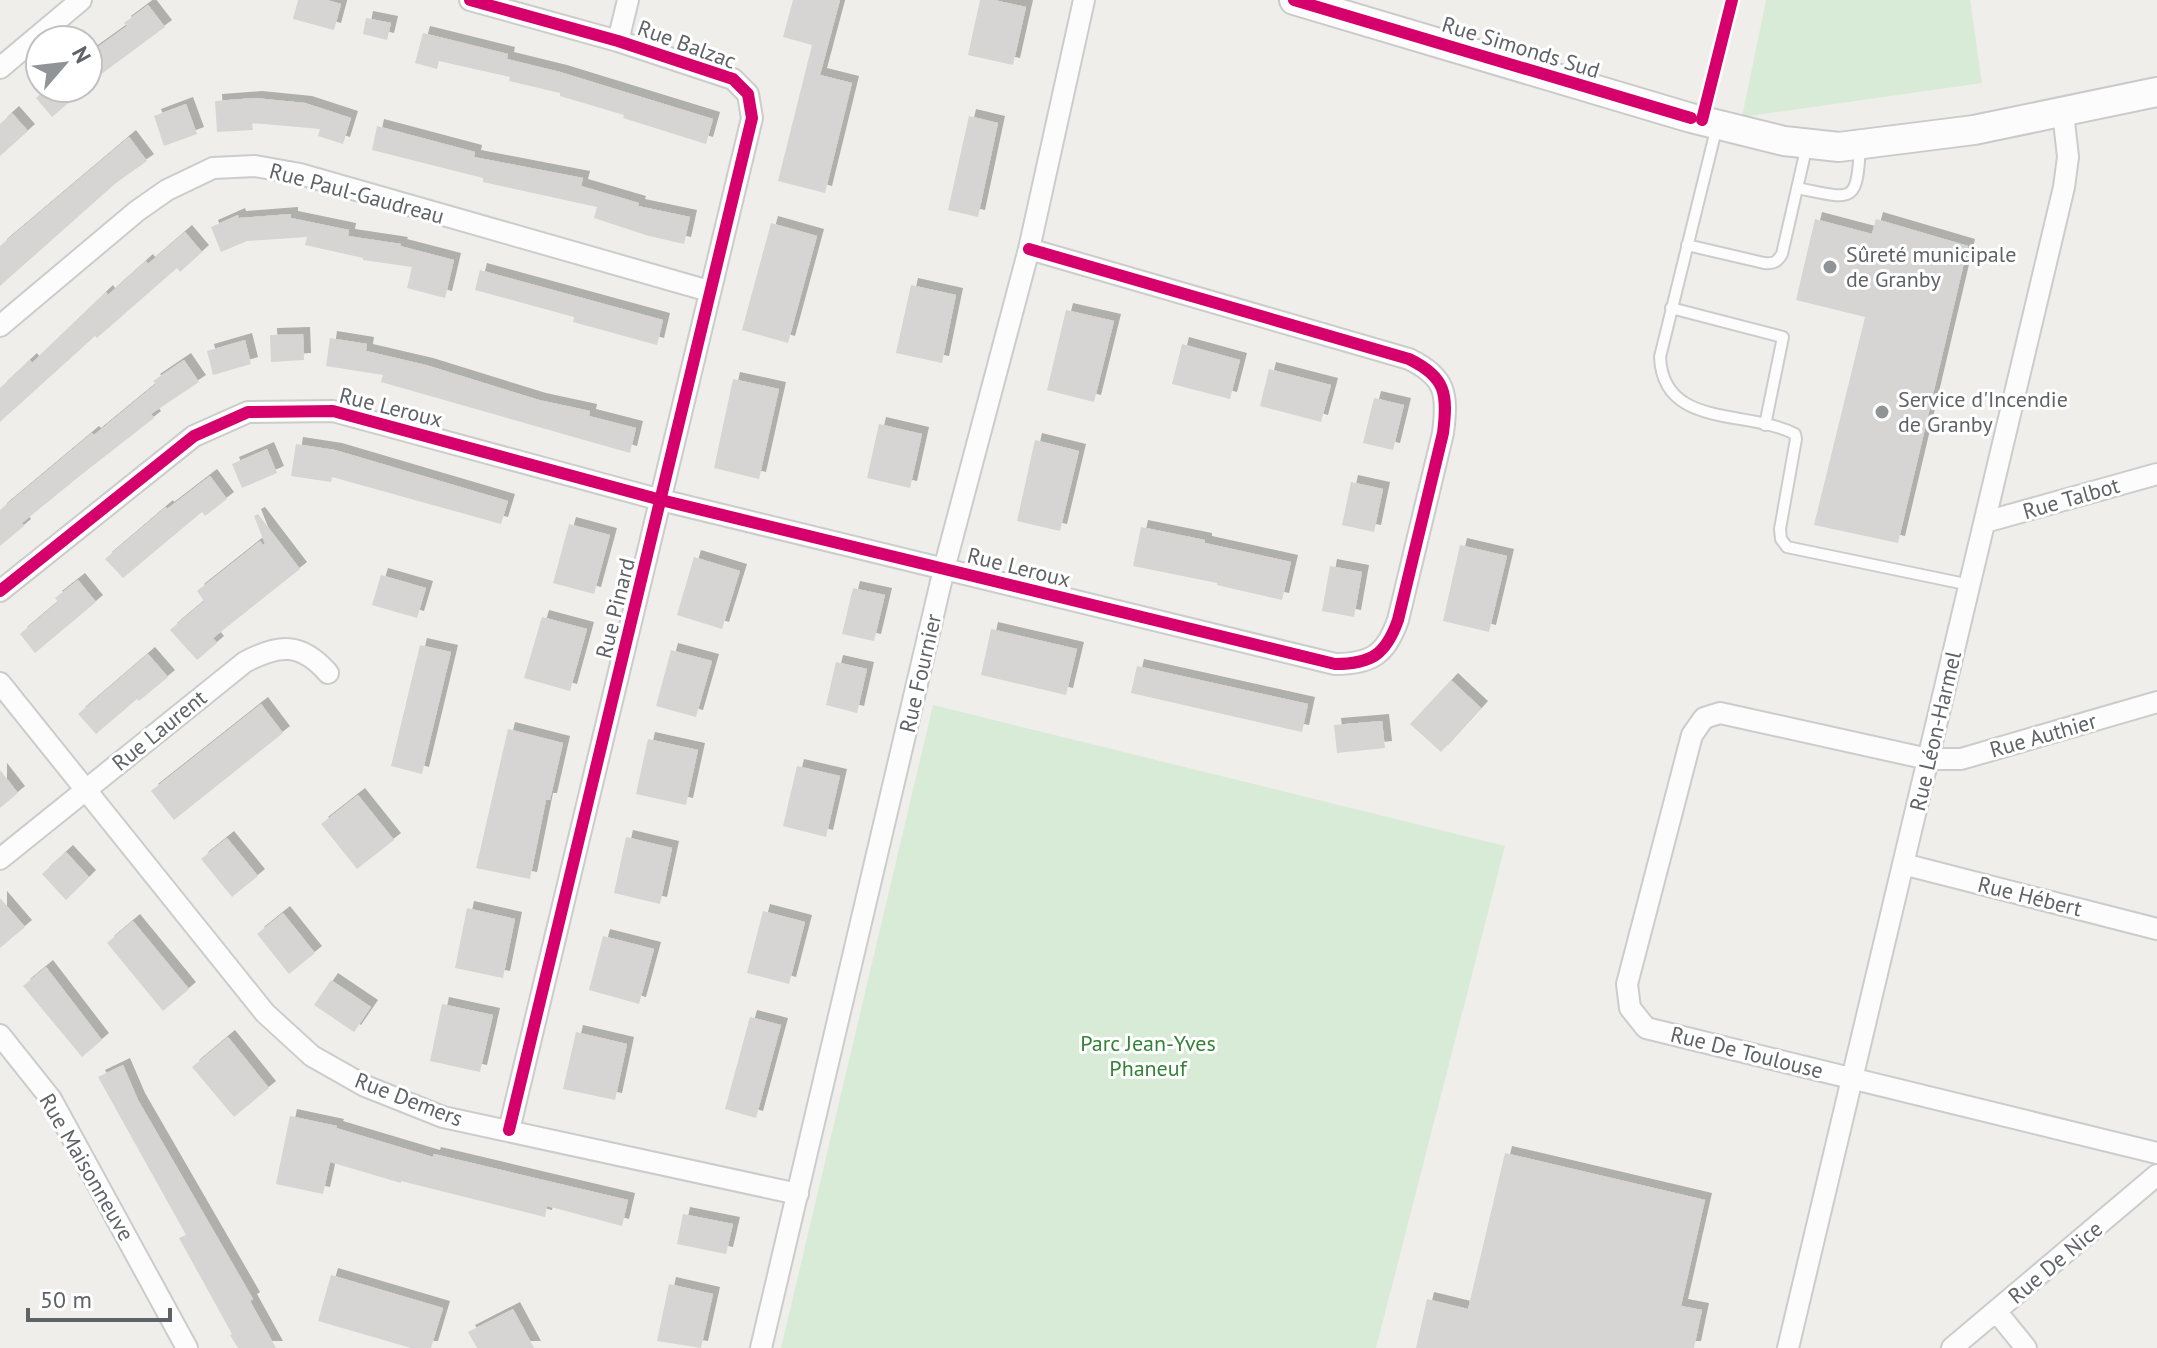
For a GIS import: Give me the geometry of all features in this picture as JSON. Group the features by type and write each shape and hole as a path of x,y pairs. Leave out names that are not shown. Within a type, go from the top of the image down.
{"street":[{"path":"0,68 81,0"},
{"name":"Rue Balzac","path":"470,0 618,41 733,79 748,94"},
{"path":"618,41 628,0"},
{"name":"Rue Fournier","path":"761,1348 944,569 1029,249 1084,0"},
{"name":"Rue Simonds Sud","path":"1294,0 1717,124 1784,141 1839,147 1974,130 2157,92"},
{"name":"Rue Pinard","path":"509,1130 752,118 748,94"},
{"name":"Rue Léon-Harmel","path":"1788,1348 2064,187 2068,157 2063,112"},
{"name":"Rue Paul-Gaudreau","path":"0,326 137,211 167,190 213,168 255,166 300,174 709,291"},
{"name":"Rue Leroux","path":"0,591 194,436 248,412 333,411 661,500 1335,664 1356,664 1373,658 1390,641 1398,620 1443,433 1447,404 1442,386 1429,369 1409,359 1029,249"},
{"name":"Rue Talbot","path":"1985,522 2157,474"},
{"name":"Rue Laurent","path":"0,859 227,675 264,652 281,648 298,650 320,663 328,673"},
{"name":"Rue Demers","path":"0,683 265,1013 312,1056 365,1086 443,1117 798,1194"},
{"name":"Rue Authier","path":"1928,759 1961,759 2157,702"},
{"name":"Rue De Toulouse","path":"1928,759 1720,713 1704,718 1692,735 1627,984 1630,1008 1646,1028 2157,1153"},
{"name":"Rue Hébert","path":"1903,864 2157,929"},
{"name":"Rue Maisonneuve","path":"0,1035 51,1099 178,1345"},
{"name":"Rue De Nice","path":"1952,1348 2157,1175"},
{"path":"1996,1311 2026,1348"}],"lane":[{"path":"1717,124 1660,357 1660,372 1667,388 1682,404 1791,431 1796,439 1780,529 1781,539 1787,547 1970,585"},
{"path":"1687,245 1772,264 1782,254 1807,143"},
{"path":"1797,188 1835,196 1845,196 1853,191 1858,182 1860,145"},
{"path":"1671,308 1783,337 1765,425"}],"green space":[{"path":"1766,0 1970,0 1982,83 1742,117"},
{"name":"Parc Jean-Yves Phaneuf","path":"933,705 1505,846 1376,1348 781,1348"}],"building":[{"path":"298,0 327,0 341,4 334,30 293,19"},
{"path":"793,0 840,0 820,75 852,83 825,193 778,181 812,45 783,37"},
{"path":"980,0 1026,7 1013,65 968,55"},
{"path":"148,5 165,27 104,72 104,43 127,26 124,23"},
{"path":"366,18 391,23 387,40 363,34"},
{"path":"423,33 508,54 507,59 713,119 706,144 560,96 560,93 509,81 510,77 439,61 437,69 415,63"},
{"path":"255,98 305,103 351,118 343,144 318,136 320,129 252,123 253,130 217,132 215,101"},
{"path":"41,104 67,104 52,117"},
{"path":"186,104 197,134 164,146 154,116"},
{"path":"12,113 28,131 0,156 0,124"},
{"path":"969,116 998,123 978,217 948,210"},
{"path":"377,126 475,152 474,157 583,178 581,186 639,203 638,206 690,217 684,244 594,218 597,207 483,182 483,178 372,150"},
{"path":"129,137 147,161 116,183 0,286 0,246"},
{"path":"291,214 291,218 349,230 348,236 401,244 454,260 445,298 407,288 412,267 363,260 305,245 307,237 247,241 221,252 211,227 238,215 239,218"},
{"path":"1815,219 1872,234 1876,219 1968,246 1898,543 1814,525 1865,317 1796,300"},
{"path":"771,223 817,236 788,343 742,330"},
{"path":"185,232 202,252 180,272 177,268 97,338 95,336 0,422 0,388 30,360 32,363 106,292 108,295"},
{"path":"480,270 663,320 657,345 573,322 574,317 475,290"},
{"path":"911,285 956,295 942,363 896,353"},
{"path":"1066,310 1114,321 1094,402 1047,390"},
{"path":"303,334 304,360 271,362 270,335"},
{"path":"330,338 367,344 366,351 426,365 539,400 590,411 589,416 636,428 630,453 381,382 383,375 326,366"},
{"path":"245,340 251,364 213,375 207,351"},
{"path":"1182,344 1240,360 1230,399 1172,384"},
{"path":"184,360 199,382 151,414 154,418 22,523 24,526 0,546 0,510 156,384 153,381"},
{"path":"1269,369 1331,385 1321,422 1260,406"},
{"path":"733,379 779,389 759,479 714,468"},
{"path":"1374,398 1404,405 1393,450 1363,443"},
{"path":"879,424 922,434 910,488 867,478"},
{"path":"1035,440 1079,451 1060,531 1017,521"},
{"path":"296,444 335,450 508,501 501,524 332,477 331,482 291,476"},
{"path":"267,449 277,473 242,488 232,464"},
{"path":"210,476 227,499 205,516 202,512 123,578 105,559 166,507"},
{"path":"1351,482 1383,489 1374,532 1342,525"},
{"path":"258,514 300,569 213,638 217,643 197,660 170,630 204,601 197,591 260,541 265,544 254,516"},
{"path":"569,524 610,535 594,594 553,583"},
{"path":"1141,527 1291,562 1282,600 1133,566"},
{"path":"1460,545 1507,556 1489,632 1443,621"},
{"path":"694,557 740,571 722,629 677,615"},
{"path":"1330,566 1362,572 1354,617 1322,611"},
{"path":"381,575 426,588 417,618 372,605"},
{"path":"78,580 96,602 35,653 20,634 58,602 55,598"},
{"path":"853,588 885,595 874,641 842,634"},
{"path":"542,617 587,629 570,691 524,678"},
{"path":"991,629 1077,649 1066,695 981,675"},
{"path":"420,645 451,652 422,774 391,766"},
{"path":"671,650 712,661 696,717 656,706"},
{"path":"148,654 168,677 96,734 78,714"},
{"path":"836,662 867,669 857,713 826,705"},
{"path":"1137,666 1308,704 1302,732 1131,693"},
{"path":"1451,680 1481,708 1441,752 1410,724"},
{"path":"261,704 283,733 174,820 151,791"},
{"path":"1382,721 1385,748 1337,753 1334,725"},
{"path":"508,729 563,743 550,800 546,800 530,879 476,868"},
{"path":"648,739 698,750 686,805 636,794"},
{"path":"797,766 840,776 826,837 783,826"},
{"path":"0,770 18,793 0,808"},
{"path":"358,795 394,840 357,869 321,824"},
{"path":"626,837 672,848 660,904 614,893"},
{"path":"227,838 258,876 232,897 201,859"},
{"path":"66,852 89,877 66,900 42,874"},
{"path":"0,898 25,927 0,948"},
{"path":"467,908 515,919 503,978 455,968"},
{"path":"763,911 805,922 789,984 747,973"},
{"path":"283,913 315,953 289,974 257,934"},
{"path":"133,921 189,989 163,1011 107,943"},
{"path":"603,936 654,949 639,1004 589,990"},
{"path":"46,967 102,1040 82,1057 23,986"},
{"path":"331,980 371,1007 354,1032 314,1005"},
{"path":"442,1004 493,1015 480,1072 430,1061"},
{"path":"750,1017 781,1025 756,1118 725,1109"},
{"path":"576,1032 627,1044 615,1100 563,1089"},
{"path":"228,1037 269,1088 234,1117 192,1067"},
{"path":"123,1065 138,1100 253,1299 250,1301 276,1348 238,1348 230,1335 179,1238 186,1235 98,1077"},
{"path":"290,1116 337,1126 433,1157 434,1154 628,1200 622,1226 547,1206 545,1217 401,1183 330,1162 323,1194 276,1184"},
{"path":"1505,1153 1705,1200 1681,1306 1702,1310 1694,1348 1416,1348 1427,1299 1468,1309"},
{"path":"683,1214 733,1224 726,1254 677,1244"},
{"path":"331,1275 443,1308 431,1348 411,1348 318,1321"},
{"path":"669,1284 713,1294 701,1348 657,1341"},
{"path":"513,1309 534,1348 477,1348 468,1332"}],"cycle path":[{"path":"470,0 618,41 733,79 748,94 752,118 509,1130"},
{"path":"1294,0 1691,118"},
{"path":"1702,120 1732,0"},
{"path":"0,591 194,436 248,412 333,411 661,500 1335,664 1359,662 1383,649 1398,620 1443,433 1444,397 1442,388 1431,373 1409,359 1029,249"}],"place":[{"name":"Sûreté municipale de Granby","path":"1830,267"},
{"name":"Service d'Incendie de Granby","path":"1882,412"}]}
